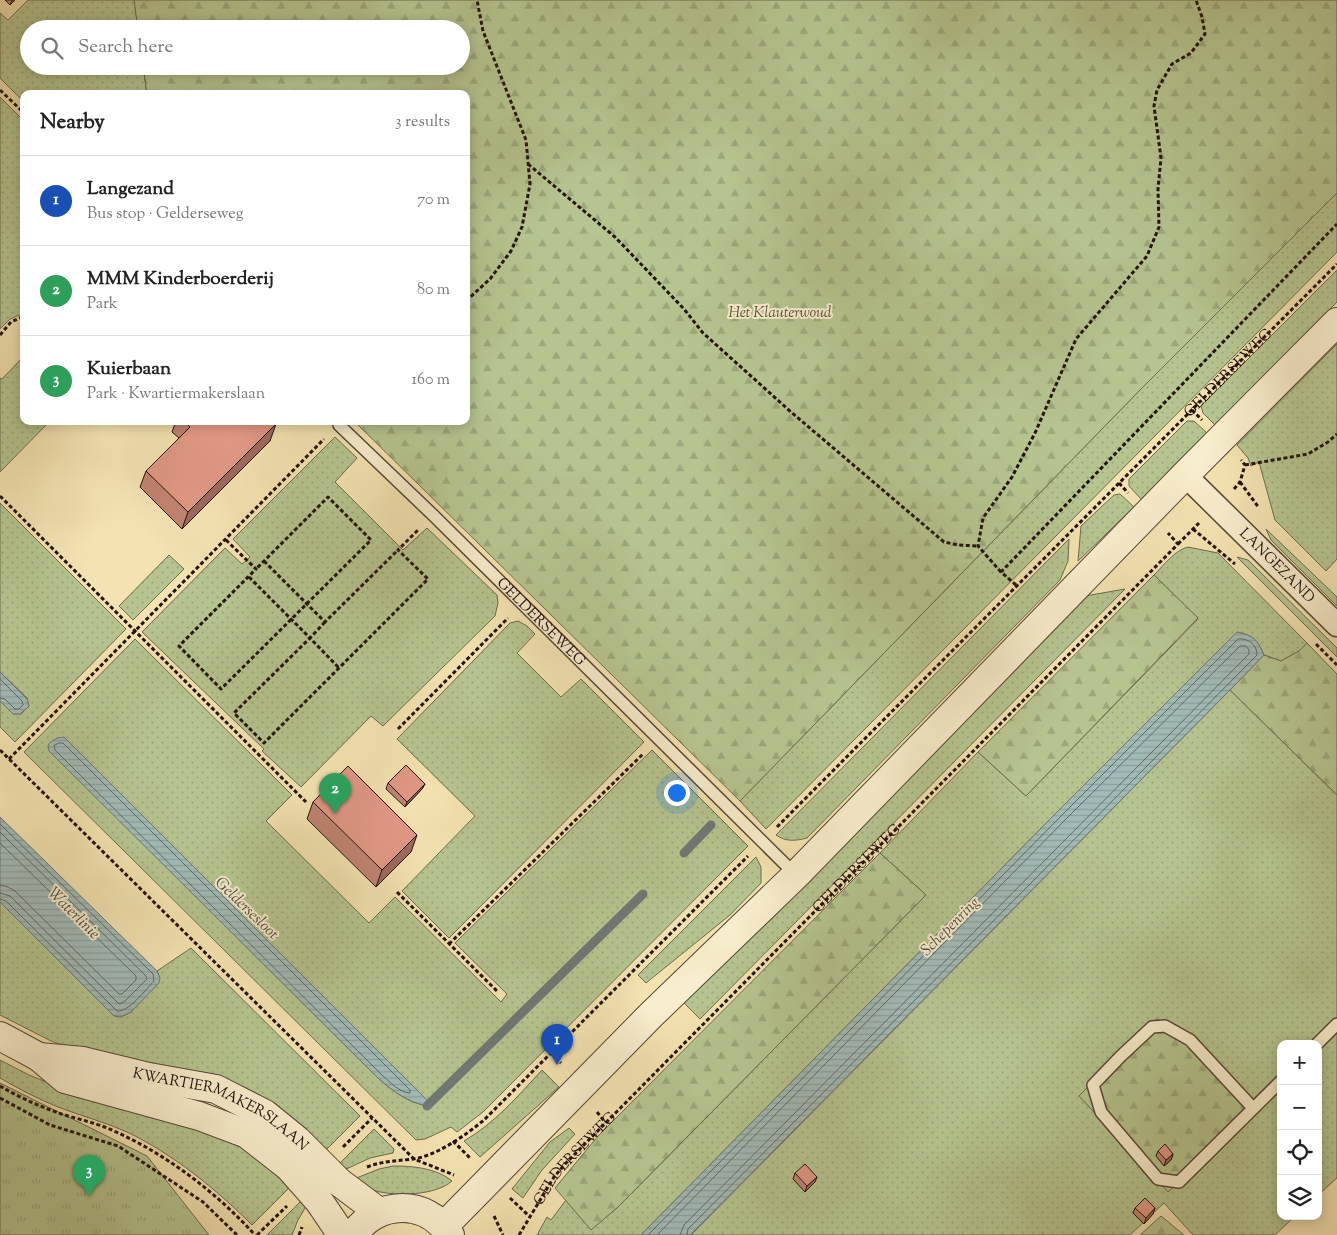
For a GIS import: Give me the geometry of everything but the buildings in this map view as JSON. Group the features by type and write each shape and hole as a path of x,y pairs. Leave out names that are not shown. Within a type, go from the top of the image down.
{"street":[{"path":"353,1235 360,1225 379,1212 396,1208 414,1209 430,1215 447,1230 479,1192 651,1015 796,875 1185,475 1337,322"},
{"name":"LANGEZAND","path":"1185,475 1337,625"},
{"name":"KWARTIERMAKERSLAAN","path":"0,1036 39,1057 65,1080 200,1116 247,1134 289,1167 319,1201 342,1235"},
{"name":"KWARTIERMAKERSLAAN","path":"39,1057 83,1061 149,1077 216,1089 265,1114 297,1140 339,1182 379,1212"}],"lane":[{"name":"GELDERSEWEG","path":"339,425 523,603 796,875"},
{"path":"1321,1040 1337,1024"},
{"path":"1253,1108 1190,1040 1165,1026 1152,1028 1093,1085 1101,1112 1158,1179 1179,1182 1253,1108 1277,1084"}],"path":[{"path":"470,298 490,279 511,251 522,227 530,184 526,140 482,31 476,0"},
{"path":"978,546 983,518 1012,476 1035,433 1076,339 1147,256 1159,227 1158,189 1161,158 1154,106 1157,90 1172,64 1191,53 1205,34 1196,0"},
{"path":"0,90 20,109"},
{"path":"528,164 615,237 684,309 703,333 791,412 944,542 978,546 1001,572 1016,585"},
{"path":"1001,572 1337,224"},
{"name":"GELDERSEWEG","path":"339,1182 351,1174 380,1162 414,1159 432,1153 471,1131 507,1098 1337,264"},
{"path":"0,335 11,322 20,318"},
{"path":"9,759 339,425"},
{"path":"1245,466 1308,454 1337,434"},
{"name":"GELDERSEWEG","path":"519,1235 554,1177 605,1122 1178,544 1118,483"},
{"path":"0,496 306,802"},
{"path":"328,497 370,540 221,689 179,646 256,569 328,497"},
{"path":"398,550 428,579 264,743 234,713 433,515"},
{"path":"226,540 256,569"},
{"path":"264,561 325,622"},
{"path":"249,577 339,668"},
{"path":"398,729 523,603"},
{"path":"449,944 659,738"},
{"path":"0,750 414,1159 449,1172 479,1192 489,1206 503,1235"},
{"path":"396,892 498,992"},
{"path":"551,1053 562,1063"},
{"path":"0,1086 53,1111 104,1127 140,1143 204,1187 255,1235"},
{"path":"0,1098 50,1125 118,1146 203,1202 237,1235"},
{"path":"597,1112 605,1122"},
{"path":"299,1235 311,1210 319,1201"}],"green space":[{"path":"28,0 134,0 137,20 20,20 20,75 144,75 146,90 20,90 20,98 0,78 0,13 8,20"},
{"name":"Het Klauterwoud","path":"134,0 1337,0 1337,193 1139,391 740,801 358,425 470,425 470,90 146,90 144,75 470,75 470,20 137,20"},
{"path":"0,97 20,117 20,315 10,319 0,329"},
{"path":"1337,193 1337,252 766,829 740,801 1139,391"},
{"path":"1337,270 1337,302 1215,425 1203,413 1201,406"},
{"path":"1337,344 1337,559 1326,571 1275,520 1259,462 1251,466 1248,458 1237,445"},
{"path":"20,360 20,425 46,425 0,472 0,378 2,379"},
{"path":"1187,421 1194,421 1207,433 1142,500 1129,486 1129,479"},
{"path":"335,437 357,458 335,482 403,550 427,528 497,595 498,603 495,616 383,726 371,716 301,787 142,632 225,548 242,564 250,557 233,539"},
{"path":"1120,494 1134,507 1078,561 1081,526 1114,495"},
{"path":"0,503 126,629 15,742 0,727 0,701 13,714 21,714 29,706 27,698 0,672"},
{"path":"1266,529 1337,597 1337,606 1271,540"},
{"path":"1069,539 1068,561 1060,580 807,838 791,840 783,839 776,835"},
{"path":"1188,547 1218,553 1307,643 1299,651 1281,661 1264,655 1254,639 1237,632 641,1235 537,1235 547,1217 551,1220 566,1200 591,1229 618,1207 926,895 880,853 978,752 1026,796 1198,619 1154,575 1174,555"},
{"path":"169,555 184,569 133,620 119,606"},
{"path":"1237,557 1248,560 1337,648 1337,657"},
{"path":"1154,575 1198,618 1026,796 978,752"},
{"path":"1125,589 700,1019 683,1002 1085,596"},
{"path":"518,621 535,634 517,653 561,697 581,679 644,742 449,938 402,891 475,816 397,739 510,623"},
{"path":"135,639 292,795 266,821 369,923 395,897 501,1002 507,994 455,943 652,750 748,846 483,1112 457,1132 451,1127 425,1139 416,1140 24,752","holes":["49,745 427,1106 401,1096 379,1079 50,751"]},
{"path":"1307,643 1337,674 1337,795 1230,690 1264,655 1281,661 1299,651"},
{"path":"1230,690 1337,795 1337,1178 1322,1191 1322,1040 1277,1040 1277,1220 1291,1220 1275,1235 1193,1235 1164,1203 1130,1235 691,1235"},
{"path":"880,853 926,895 618,1207 591,1230 555,1188 598,1136"},
{"path":"756,857 761,867 761,883 730,915 646,983 638,975"},
{"path":"0,902 114,1015 121,1017 131,1012 160,978 157,971 191,948 360,1116 322,1154 286,1123 51,1041 0,1015"},
{"path":"1157,1019 1192,1036 1258,1105 1220,1144 1168,1192 1079,1096"},
{"path":"0,1060 54,1085 163,1114 248,1148 291,1186 252,1225 224,1198 193,1173 144,1141 119,1128 51,1104 0,1078"},
{"path":"542,1070 559,1087 480,1157 464,1141 496,1117"},
{"path":"0,1083 147,1156 209,1235 0,1235"},
{"path":"569,1128 575,1134 542,1170 523,1198 512,1189 550,1142"},
{"path":"374,1129 394,1149 393,1153 370,1158 342,1171 336,1167"},
{"path":"393,1166 416,1167 432,1171 452,1181 434,1190 422,1193 395,1194 372,1190 354,1179 379,1169"},
{"path":"303,1199 308,1203 292,1235 267,1235"},
{"path":"1161,1216 1184,1235 1140,1235"}],"water":[{"name":"Schepenring","path":"1237,632 1254,639 1264,655 1230,690 690,1235 641,1235 1058,811"},
{"path":"0,672 27,699 29,706 20,714 13,714 0,701"},
{"path":"64,737 427,1100 427,1106 401,1096 379,1079 49,751 48,745 50,743 55,739"},
{"name":"Waterlinie","path":"0,817 157,971 160,978 159,983 131,1012 121,1017 114,1016 0,902"}],"waterway":[{"path":"684,853 711,825"},
{"path":"427,1106 643,894"}],"place":[{"name":"MMM Kinderboerderij","path":"335,814"},
{"name":"Langezand","path":"557,1065"},
{"name":"Kuierbaan","path":"89,1196"}],"water label":[{"name":"Geldersesloot","path":"246,909"}]}
